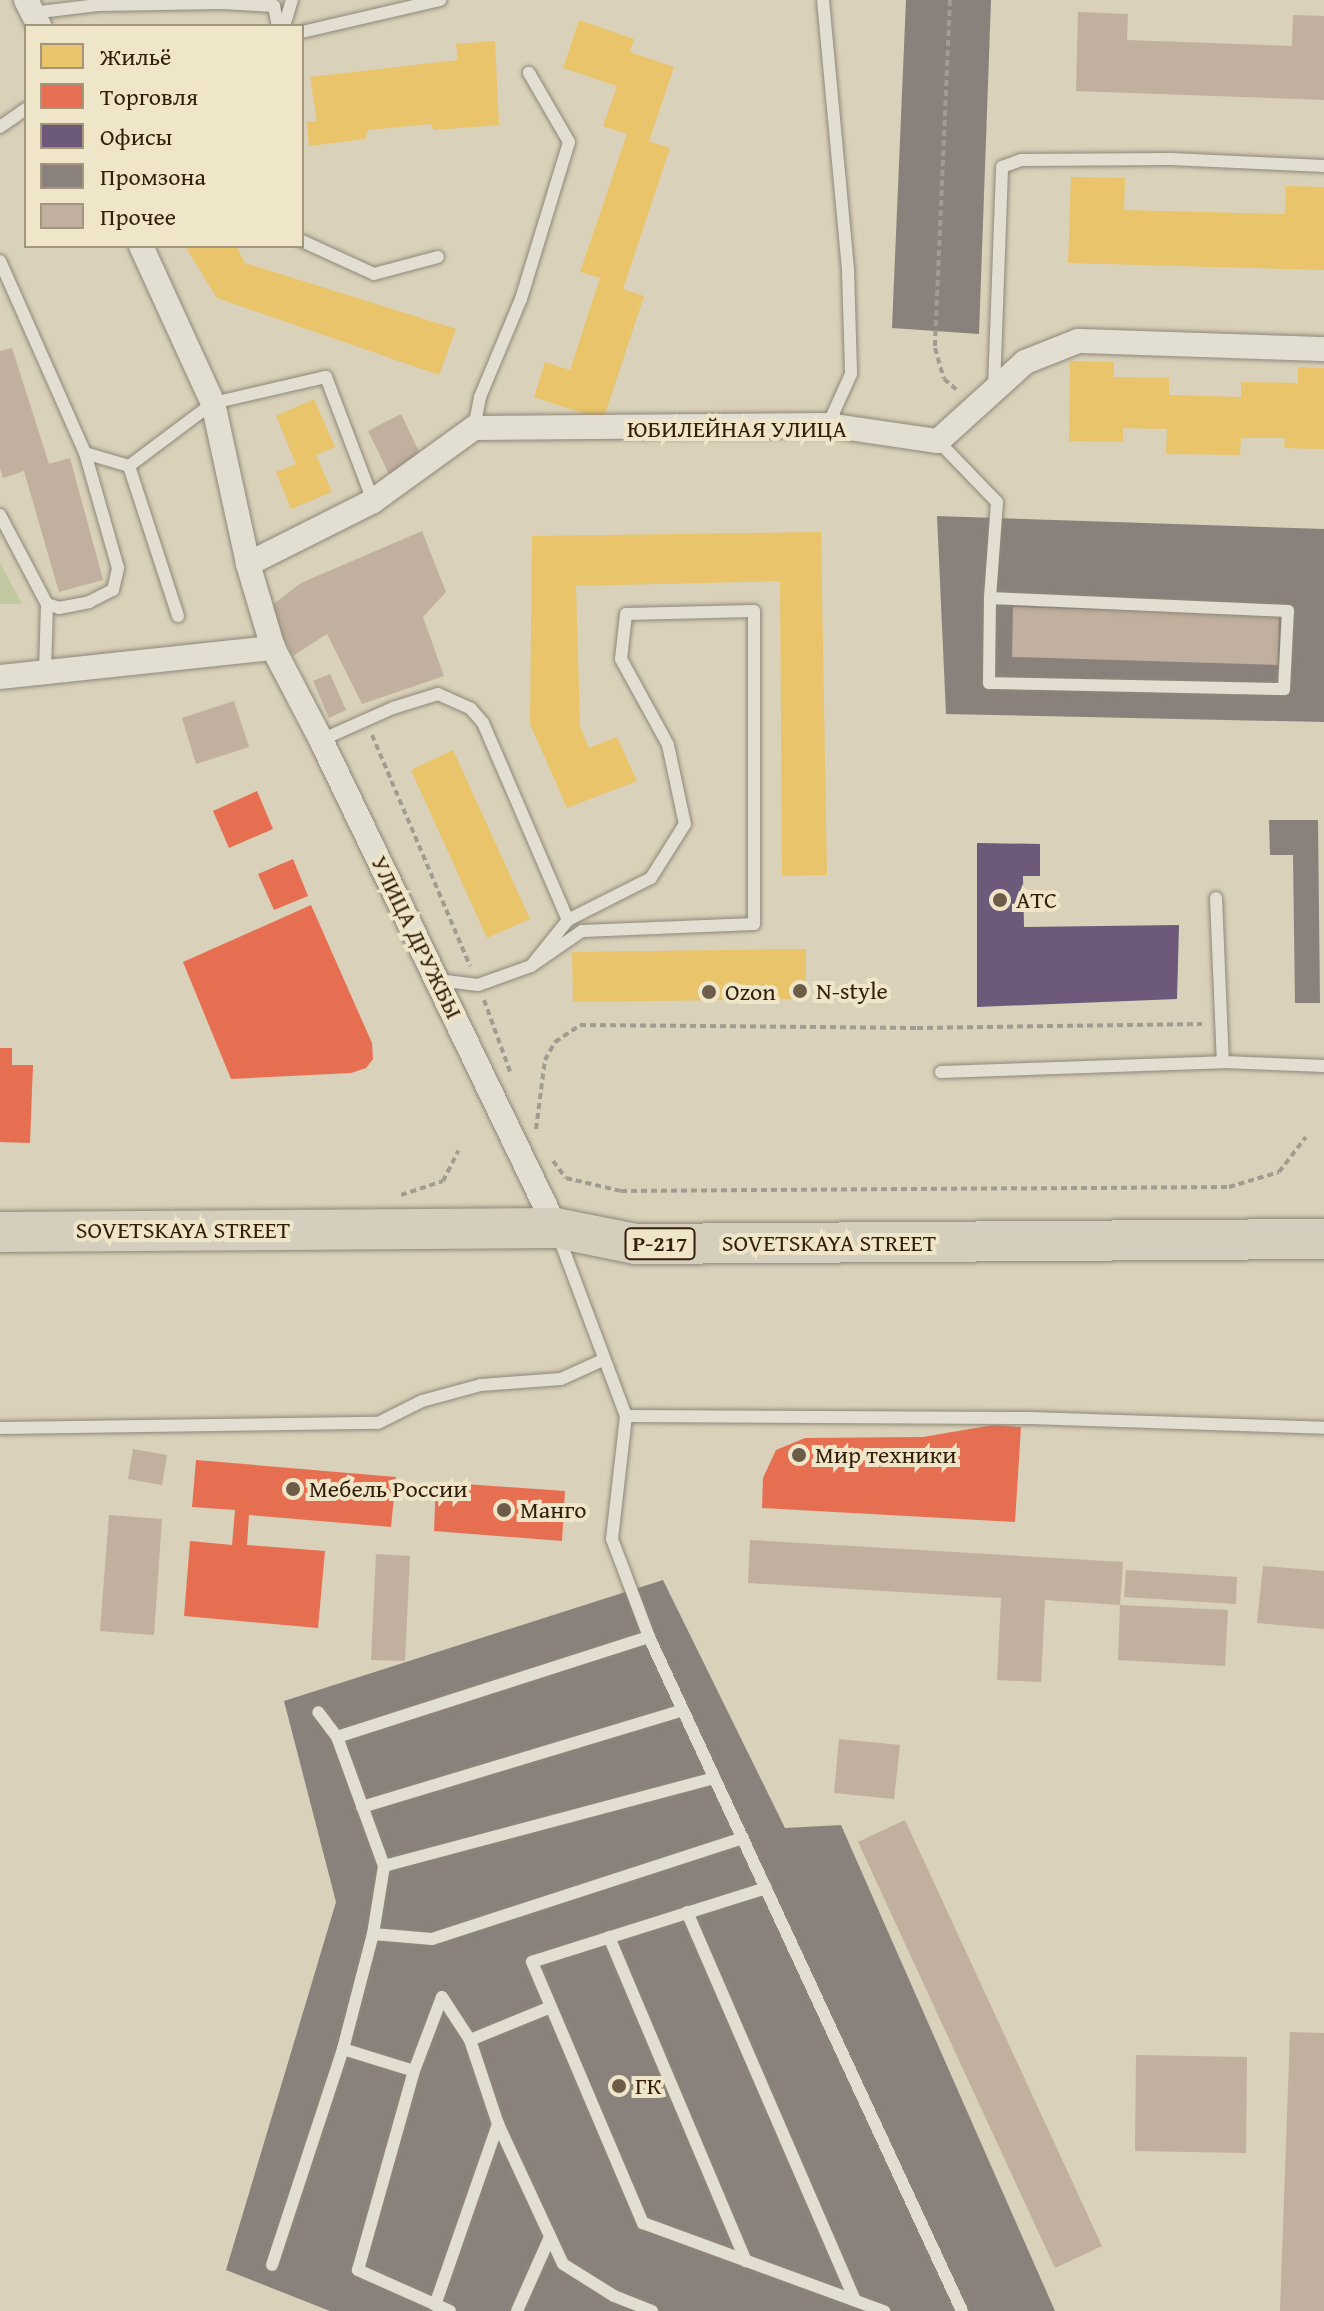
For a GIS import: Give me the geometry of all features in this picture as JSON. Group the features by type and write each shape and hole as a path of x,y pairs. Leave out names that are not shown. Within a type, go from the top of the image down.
{"highway":[{"name":"SOVETSKAYA STREET","path":"0,1232 556,1228 636,1244 1323,1236"}],"street":[{"name":"УЛИЦА ДРУЖБЫ","path":"142,248 213,403 248,564 273,648 321,740 556,1228"},
{"path":"938,441 1025,362 1078,341 1324,349"},
{"name":"ЮБИЛЕЙНАЯ УЛИЦА","path":"474,428 828,425 938,441"},
{"path":"248,564 373,501 474,428"},
{"path":"0,677 273,648"}],"lane":[{"path":"282,24 292,0"},
{"path":"304,32 440,0"},
{"path":"823,0 848,270 851,374 828,425"},
{"path":"32,13 98,5 236,4 274,6 280,24"},
{"path":"474,428 480,397 521,299 569,142 529,73"},
{"path":"0,127 24,110"},
{"path":"986,400 1002,167 1021,160 1141,159 1324,166"},
{"path":"304,242 374,274 438,257"},
{"path":"0,261 85,453 118,568 113,590 89,602 59,608 47,604"},
{"path":"129,466 213,403 326,377 373,501"},
{"path":"938,441 997,502 990,598 989,683 1284,689 1288,611 990,598"},
{"path":"85,453 129,466"},
{"path":"129,466 178,616"},
{"path":"0,515 47,604 45,672"},
{"path":"438,980 478,985 531,966 582,931 754,924 754,611 626,614 621,659 668,745 685,824 651,878 568,920 531,966"},
{"path":"321,740 393,708 438,694 471,709 483,723 568,920"},
{"path":"1216,898 1223,1062"},
{"path":"941,1072 1223,1062 1324,1066"},
{"path":"556,1228 626,1416 612,1539 649,1637 962,2311"},
{"path":"0,1428 378,1423 422,1401 481,1385 561,1379 603,1360"},
{"path":"626,1416 1030,1418 1324,1428"},
{"path":"337,1737 649,1637"},
{"path":"362,1807 683,1710"},
{"path":"272,2265 343,2049 373,1934 384,1866 337,1737 318,1712"},
{"path":"384,1866 715,1778"},
{"path":"373,1934 432,1939 743,1838"},
{"path":"766,1888 532,1962 643,2223 884,2311"},
{"path":"687,1912 855,2300"},
{"path":"609,1937 746,2261"},
{"path":"450,2311 358,2270 414,2071 442,1997 470,2040 498,2124 563,2264 614,2296 652,2311"},
{"path":"470,2040 551,2007"},
{"path":"343,2049 414,2071"},
{"path":"435,2305 498,2124"},
{"path":"517,2311 550,2237"}],"path":[{"path":"950,0 935,348 944,379 986,400"},
{"path":"535,1137 545,1060 555,1042 580,1025 917,1028 1221,1023"},
{"path":"621,1191 1229,1187 1279,1172 1306,1137"},
{"path":"389,1195 404,1195 443,1181 458,1151"}],"green space":[{"path":"0,562 22,604 0,604"}],"building: Жильё":[{"path":"579,20 634,39 630,52 674,67 649,141 670,148 623,289 644,296 603,420 534,397 545,362 570,370 600,278 580,272 627,134 603,126 617,86 563,68"},
{"path":"495,41 499,125 434,130 431,124 368,130 365,139 309,146 307,122 317,121 310,77 458,60 456,44"},
{"path":"1071,177 1125,178 1124,210 1285,214 1286,186 1324,187 1324,270 1068,263"},
{"path":"186,248 237,248 245,263 456,329 439,375 217,298"},
{"path":"1070,361 1114,362 1114,377 1169,378 1169,395 1241,397 1241,382 1298,383 1298,367 1324,368 1324,449 1284,448 1285,438 1241,438 1240,455 1166,454 1167,429 1123,428 1123,442 1069,441"},
{"path":"314,399 335,447 316,455 332,492 291,509 276,472 296,464 276,416"},
{"path":"821,532 827,875 782,876 780,581 576,586 580,727 589,748 617,737 637,781 567,808 530,724 532,536"},
{"path":"453,750 530,919 487,938 411,770"},
{"path":"806,949 806,999 573,1002 572,952"}],"building: Торговля":[{"path":"257,791 273,829 229,848 213,811"},
{"path":"293,859 308,896 274,910 258,874"},
{"path":"311,905 372,1043 373,1059 366,1068 351,1073 231,1079 183,962"},
{"path":"0,1048 12,1048 12,1065 33,1065 30,1143 0,1142"},
{"path":"993,1425 1021,1427 1015,1522 762,1508 763,1478 776,1450 805,1438 923,1437"},
{"path":"196,1460 396,1477 391,1527 249,1515 247,1545 325,1551 318,1628 184,1616 190,1541 232,1545 235,1510 192,1507"},
{"path":"436,1482 565,1491 562,1541 434,1531"}],"building: Офисы":[{"name":"АТС","path":"977,843 1040,844 1040,876 1023,876 1024,927 1179,925 1177,999 977,1007"}],"building: Промзона":[{"path":"906,0 991,0 979,334 892,328"},
{"path":"937,516 1324,529 1324,722 946,714"},
{"path":"1269,820 1318,820 1320,1003 1295,1003 1293,855 1270,855"},
{"name":"ГК","path":"663,1580 785,1828 841,1825 1055,2311 330,2311 226,2270 336,1902 284,1701"}],"building: Прочее":[{"path":"1078,12 1128,14 1127,40 1292,46 1293,15 1324,16 1324,100 1076,91"},
{"path":"12,348 49,464 70,458 103,580 59,592 24,471 3,478 0,468 0,351"},
{"path":"401,414 422,458 389,474 368,431"},
{"path":"422,531 446,592 423,617 444,676 362,704 327,634 293,656 267,609 301,583"},
{"path":"1013,607 1279,615 1278,665 1012,657"},
{"path":"330,674 346,710 329,718 313,681"},
{"path":"234,701 249,747 196,764 182,718"},
{"path":"133,1449 167,1455 162,1485 128,1479"},
{"path":"109,1515 162,1519 154,1635 100,1631"},
{"path":"750,1540 1123,1562 1120,1605 1045,1600 1041,1682 997,1680 1001,1598 748,1583"},
{"path":"376,1554 410,1556 405,1661 371,1660"},
{"path":"1263,1566 1324,1571 1324,1629 1257,1623"},
{"path":"1126,1570 1237,1577 1236,1604 1124,1597"},
{"path":"1120,1605 1228,1610 1225,1666 1118,1660"},
{"path":"839,1739 900,1745 894,1799 834,1793"},
{"path":"905,1820 1102,2246 1055,2268 858,1842"},
{"path":"1290,2032 1324,2033 1324,2311 1280,2311"},
{"path":"1136,2055 1247,2057 1246,2153 1135,2151"}],"place":[{"name":"АТС","path":"1000,900"},
{"name":"N-style","path":"800,991"},
{"name":"Ozon","path":"709,992"},
{"name":"Мир техники","path":"799,1455"},
{"name":"Мебель России","path":"293,1489"},
{"name":"Манго","path":"504,1510"},
{"name":"ГК","path":"619,2086"}]}
